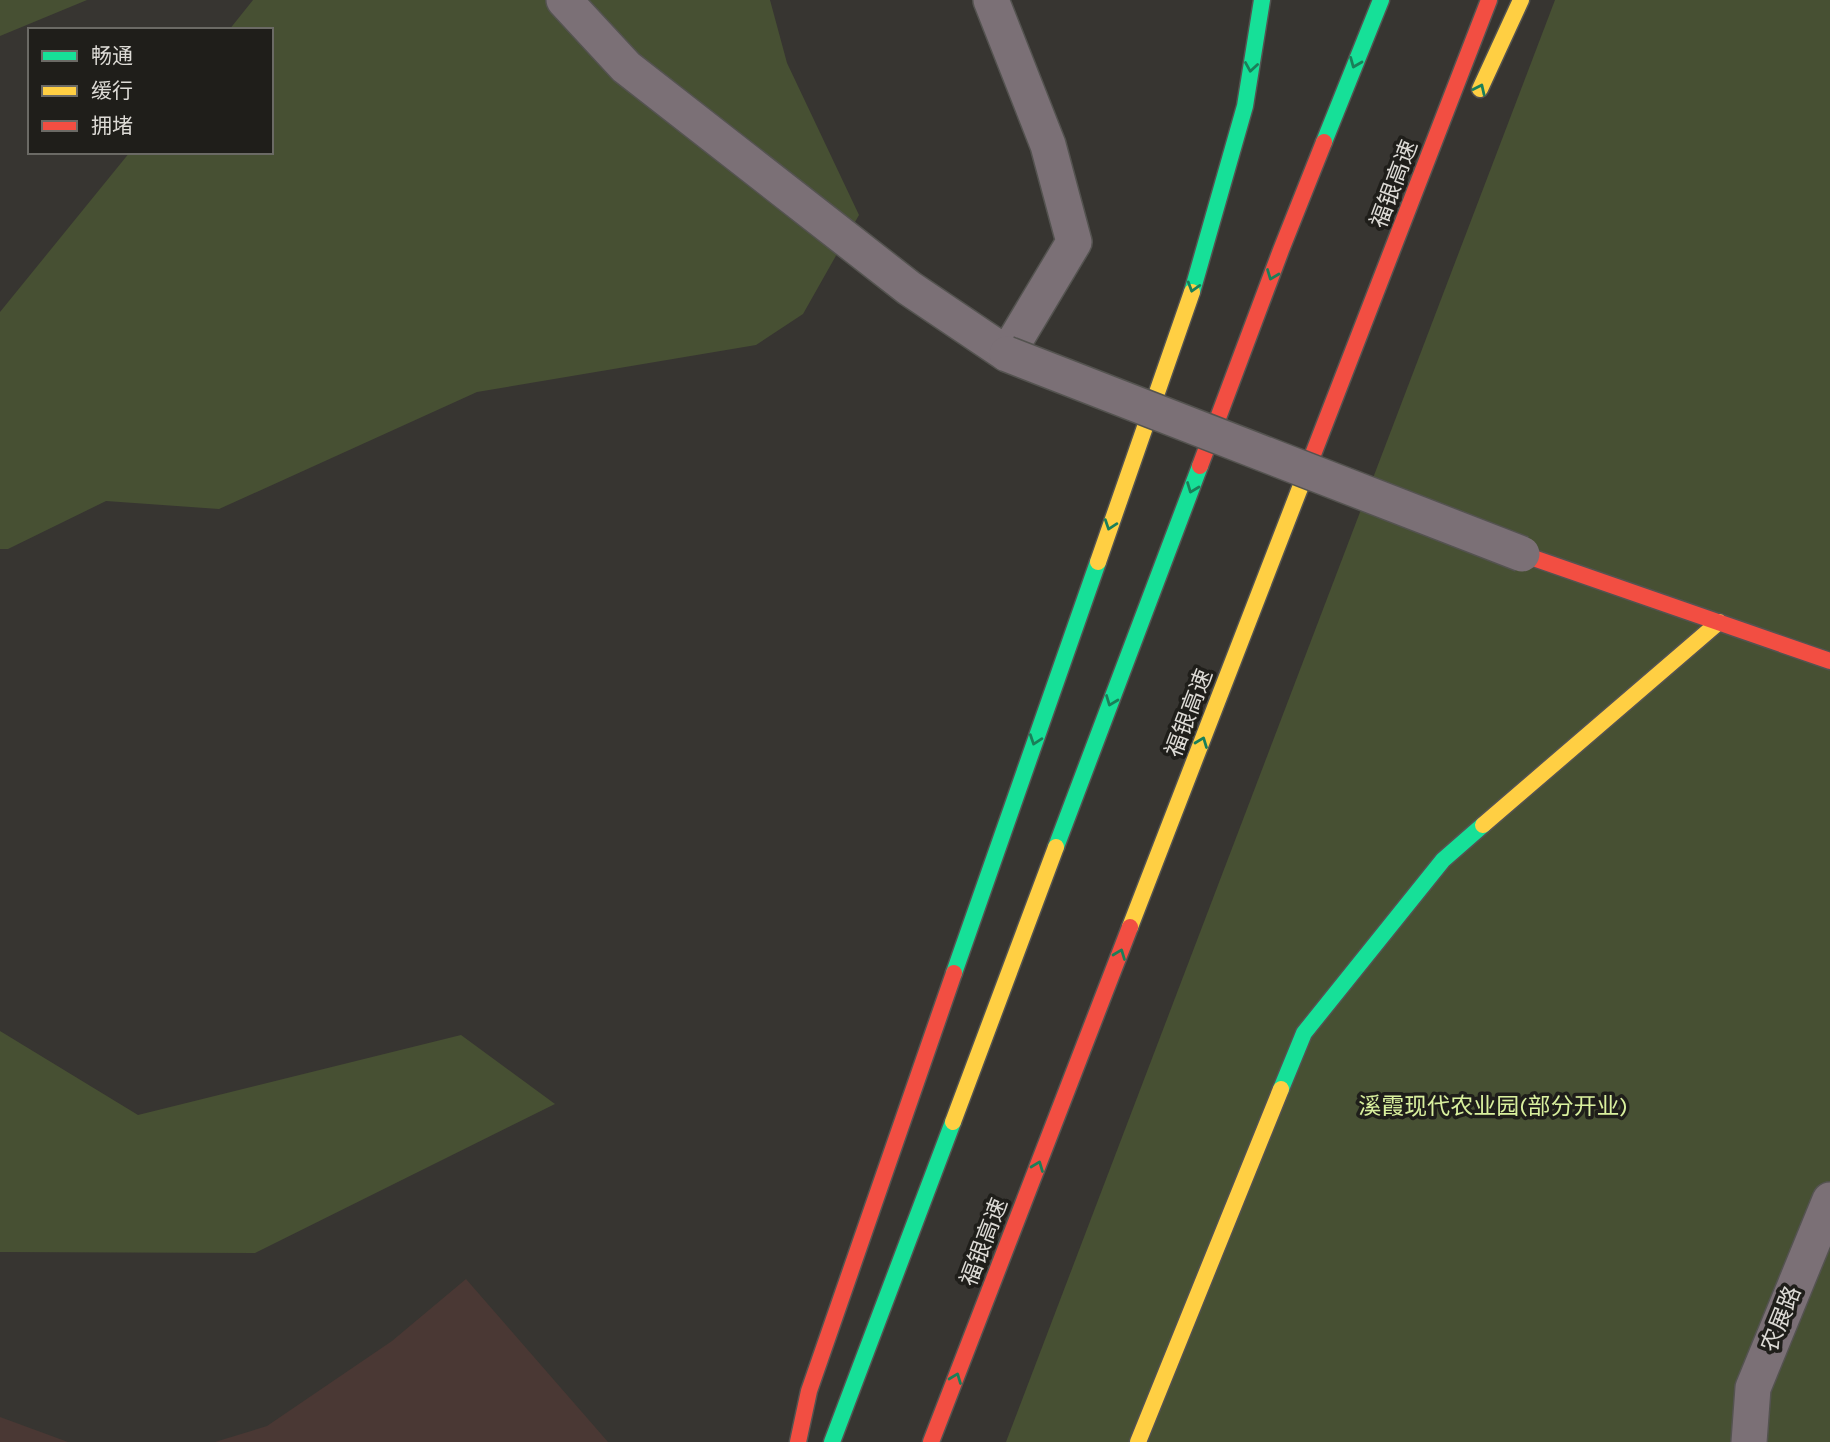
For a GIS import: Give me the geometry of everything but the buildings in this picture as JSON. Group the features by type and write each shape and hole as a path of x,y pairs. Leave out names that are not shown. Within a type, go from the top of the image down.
{"main road":[{"path":"798,1442 809,1391 1192,291 1245,106 1262,0"},
{"path":"832,1442 1281,250 1381,0"},
{"name":"福银高速","path":"931,1442 1489,0"},
{"path":"1475,99 1521,0"},
{"path":"1336,395 1429,198"},
{"path":"1522,555 1830,661"},
{"path":"1138,1442 1304,1032 1443,860 1719,622"}],"street":[{"path":"564,0 626,67 909,288 1007,354 1522,555"},
{"path":"991,0 1048,145 1074,242 1007,354"},
{"name":"农展路","path":"1749,1442 1753,1388 1830,1200"}],"shaded area":[{"path":"466,1279 608,1442 215,1442 267,1426 392,1341"},
{"path":"0,1417 68,1442 0,1442"}],"green space":[{"path":"0,0 87,0 0,36"},
{"path":"253,0 770,0 787,63 859,215 803,314 756,345 477,392 219,509 106,501 8,549 0,549 0,312 128,154 273,154 273,28 231,28"},
{"name":"溪霞现代农业园(部分开业)","path":"1555,0 1830,0 1830,1442 1006,1442"},
{"path":"0,1031 138,1115 461,1035 555,1104 255,1253 0,1252"}],"traffic: fast":[{"path":"1192,292 1245,106 1262,0"},
{"path":"1324,142 1381,0"},
{"path":"1056,847 1200,466"},
{"path":"954,973 1098,562"},
{"path":"1281,1089 1304,1033 1443,860 1483,825"},
{"path":"832,1442 953,1122"}],"traffic: slow":[{"path":"1480,89 1521,0"},
{"path":"1098,562 1192,292"},
{"path":"1130,927 1305,475"},
{"path":"1483,825 1719,622"},
{"path":"953,1122 1056,847"},
{"path":"1138,1442 1281,1089"}],"traffic: jam":[{"path":"1305,475 1489,0"},
{"path":"1200,466 1324,142"},
{"path":"1522,554 1830,661"},
{"path":"931,1442 1130,927"},
{"path":"798,1442 809,1391 954,973"}]}
